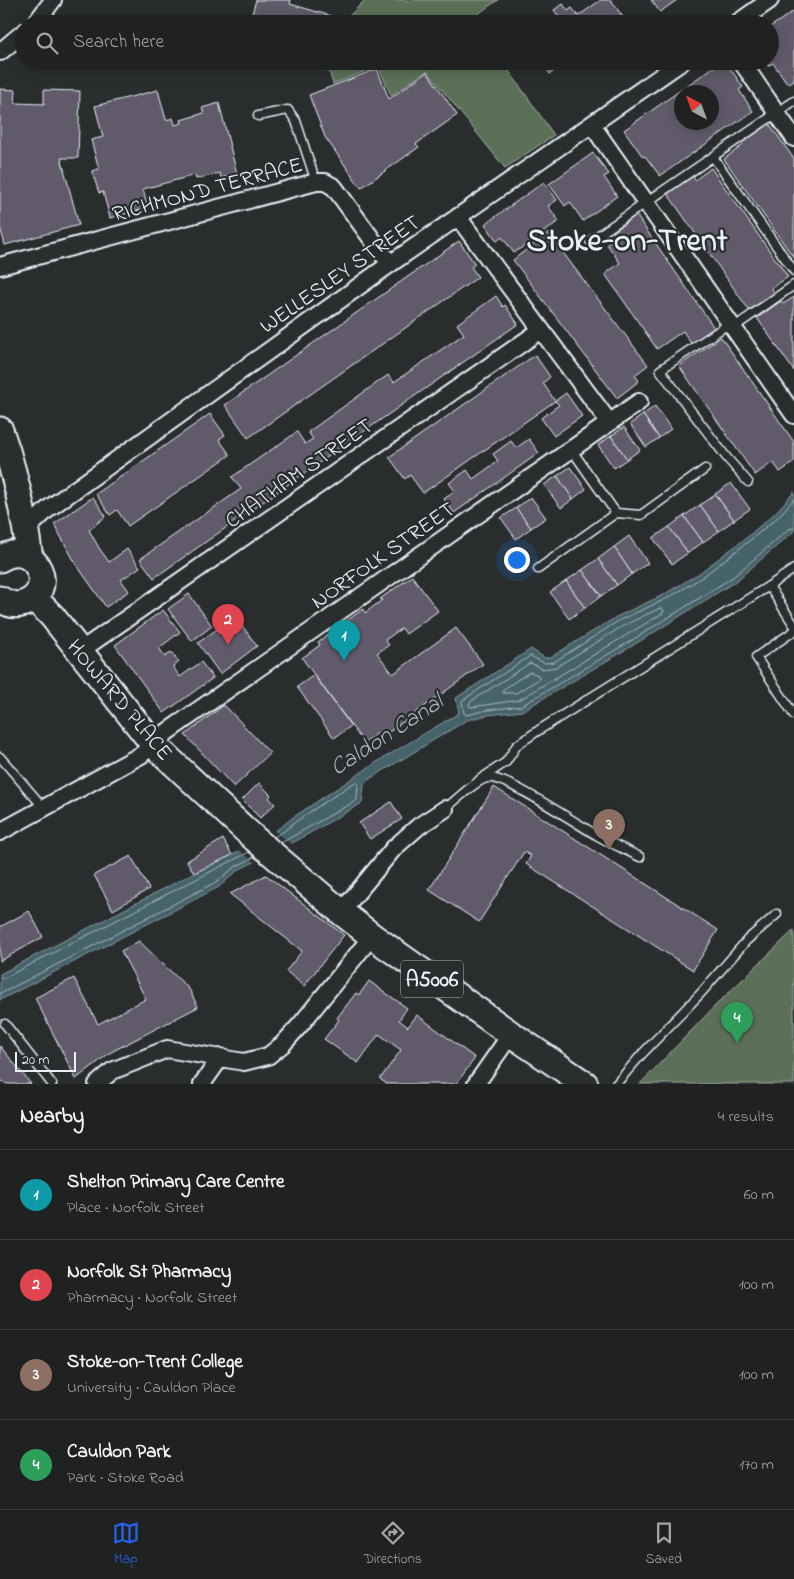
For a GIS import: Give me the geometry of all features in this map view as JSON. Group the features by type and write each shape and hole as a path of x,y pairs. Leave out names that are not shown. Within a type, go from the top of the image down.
{"main road":[{"path":"0,430 10,457 26,530 30,558"},
{"path":"0,559 6,555 17,553 30,558 37,564 42,580 41,586 34,598 26,603 19,605 10,604 0,599"},
{"name":"HOWARD PLACE","path":"34,598 52,616 154,745 255,839 341,912"},
{"name":"A5006","path":"341,912 511,1034 585,1084"}],"street":[{"path":"41,15 53,0"},
{"path":"749,15 770,0"},
{"path":"0,52 15,39"},
{"name":"WELLESLEY STREET","path":"26,530 48,510 390,264 670,70"},
{"path":"747,70 794,138"},
{"path":"592,125 794,415"},
{"name":"RICHMOND TERRACE","path":"0,266 316,182 325,182 334,187 390,264"},
{"path":"458,217 609,422"},
{"name":"CHATHAM STREET","path":"80,651 542,330"},
{"name":"NORFOLK STREET","path":"0,832 141,755 167,732 638,402"},
{"path":"341,912 394,848 419,826 445,809"},
{"path":"97,1084 112,1071 167,1048 244,1062 268,1056 284,1044 372,936"},
{"path":"476,1084 511,1034"},
{"path":"202,1084 221,1057"}],"lane":[{"path":"590,241 794,101"},
{"path":"258,116 288,110 296,121 316,182"},
{"path":"713,157 794,271"},
{"path":"748,482 727,458 660,370 794,285"},
{"path":"571,449 616,513"},
{"path":"538,569 616,513 640,515 705,469"},
{"path":"445,809 480,780 506,762 517,746 539,730 794,569"},
{"path":"769,586 794,625"},
{"path":"794,631 756,656 794,715"},
{"path":"0,758 44,808"},
{"path":"480,780 490,777 501,781 550,806 597,836 640,857"},
{"path":"616,1084 701,993 747,940 777,914"},
{"path":"5,1024 52,1084"}],"green space":[{"path":"365,0 498,0 476,15 350,15"},
{"path":"329,70 368,70 333,84"},
{"path":"380,70 508,70 554,135 505,168 427,71 391,95"},
{"path":"794,930 794,1084 640,1084 718,1003"}],"water":[{"path":"794,492 794,531 736,581 637,643 522,711 488,715 467,720 371,778 364,784 362,803 296,841 238,870 219,887 0,1000 0,974 269,835 377,762 459,713 456,698 531,649 545,658 551,657 618,616 663,595 698,574 746,538 775,513"}],"pier":[{"path":"273,830 293,845 256,864 238,849"}],"building":[{"path":"256,0 291,0 290,4 328,15 252,15"},
{"path":"601,0 611,0 622,15 579,15"},
{"path":"651,0 677,0 660,12"},
{"path":"563,4 568,11 572,8 577,15 558,15 554,10"},
{"path":"794,11 794,80 788,84 778,70 779,21"},
{"path":"377,70 389,99 427,72 457,115 416,144 419,147 361,188 325,137 309,95"},
{"path":"547,70 556,70 550,74"},
{"path":"709,70 731,70 743,87 739,90 753,111 660,176 645,156 643,157 624,130 674,95 674,130 719,130 719,85 688,85"},
{"path":"0,89 16,90 15,103 44,104 44,90 80,91 78,158 61,158 79,225 5,245 0,227"},
{"path":"158,90 166,120 173,118 175,125 182,123 181,120 204,113 202,108 219,103 237,174 221,178 220,173 196,179 195,175 143,189 148,208 110,218 103,192 99,193 92,171 99,169 91,140 103,137 95,106"},
{"path":"768,122 794,159 794,258 724,159 743,145 740,142"},
{"path":"593,153 609,174 604,177 617,196 583,221 570,202 565,206 549,184"},
{"path":"711,168 788,277 771,288 775,293 749,310 667,193 693,176 695,180"},
{"path":"544,182 557,200 548,206 559,221 514,253 502,237 497,241 485,224"},
{"path":"636,215 715,329 692,345 683,331 657,349 605,274 620,263 607,244 617,237 613,232"},
{"path":"548,233 648,365 635,375 639,381 617,398 513,260"},
{"path":"459,241 475,264 471,267 478,277 248,438 225,405"},
{"path":"496,296 503,307 505,305 518,324 154,578 140,559 241,489 232,477 297,432 305,444 313,439 308,432 388,375 394,382 464,334 457,324"},
{"path":"794,297 794,371 757,318 781,301 783,304"},
{"path":"721,337 794,442 794,462 780,472 773,462 755,475 679,366"},
{"path":"535,355 550,377 543,383 555,401 423,493 410,475 405,479 389,457"},
{"path":"566,393 582,416 554,436 541,418 559,405 555,401"},
{"path":"655,406 671,429 659,438 643,415"},
{"path":"210,414 225,435 219,439 230,455 128,526 117,510 110,515 96,494"},
{"path":"643,415 659,438 646,447 630,424"},
{"path":"624,427 640,450 627,459 611,436"},
{"path":"611,436 627,459 614,468 598,445"},
{"path":"529,439 539,453 454,513 444,499 455,491 449,483 467,470 473,479 498,461 493,454 511,441 516,448"},
{"path":"570,467 586,489 573,499 557,476"},
{"path":"557,476 573,499 561,508 544,485"},
{"path":"731,483 750,509 734,520 715,494"},
{"path":"715,494 734,520 719,531 700,505"},
{"path":"93,497 106,516 89,530 99,548 109,562 127,549 140,567 121,580 129,591 106,607 76,564 54,524"},
{"path":"531,497 546,518 531,528 516,508"},
{"path":"700,505 719,531 703,542 684,516"},
{"path":"516,508 531,528 516,539 501,518"},
{"path":"684,516 703,542 688,553 669,527"},
{"path":"669,527 688,553 672,564 653,538"},
{"path":"629,536 648,563 632,574 614,547"},
{"path":"614,547 632,574 617,585 598,559"},
{"path":"598,559 617,585 601,596 582,570"},
{"path":"582,570 601,596 585,608 566,581"},
{"path":"412,576 438,611 406,634 402,628 385,640 389,645 377,653 393,674 456,628 483,664 385,735 382,730 364,743 302,658 320,645 318,642 363,609 365,613 382,600 380,599"},
{"path":"566,581 585,608 569,619 550,592"},
{"path":"189,594 212,626 192,641 168,609"},
{"path":"163,610 180,632 159,648 165,657 171,652 179,662 173,667 180,677 201,662 213,678 164,713 115,645"},
{"path":"235,616 257,646 220,674 198,643"},
{"path":"314,675 351,726 334,738 297,687"},
{"path":"224,705 270,753 234,787 185,735"},
{"path":"259,783 271,795 269,798 275,804 260,818 242,800"},
{"path":"494,787 718,930 693,970 526,864 531,856 524,852 479,922 429,890"},
{"path":"391,802 402,819 370,839 359,823"},
{"path":"223,839 232,855 194,873 187,861"},
{"path":"131,856 149,889 113,910 94,875"},
{"path":"266,875 344,935 304,986 286,971 302,951 230,894"},
{"path":"29,911 43,937 0,961 0,927"},
{"path":"139,941 189,989 198,1007 111,1052 76,1079 35,998 74,978 98,1024 146,999 121,951"},
{"path":"369,981 407,1008 399,1020 408,1027 417,1015 475,1058 456,1084 387,1084 380,1079 401,1050 379,1034 358,1063 324,1039 356,993 359,995"},
{"path":"0,1046 31,1084 7,1084 0,1080"}],"place":[{"name":"Norfolk St Pharmacy","path":"228,645"},
{"name":"Shelton Primary Care Centre","path":"344,661"},
{"name":"Stoke-on-Trent College","path":"609,850"},
{"name":"Cauldon Park","path":"737,1043"}],"district":[{"name":"Stoke-on-Trent","path":"627,239"}],"water label":[{"name":"Caldon Canal","path":"386,734"}]}
